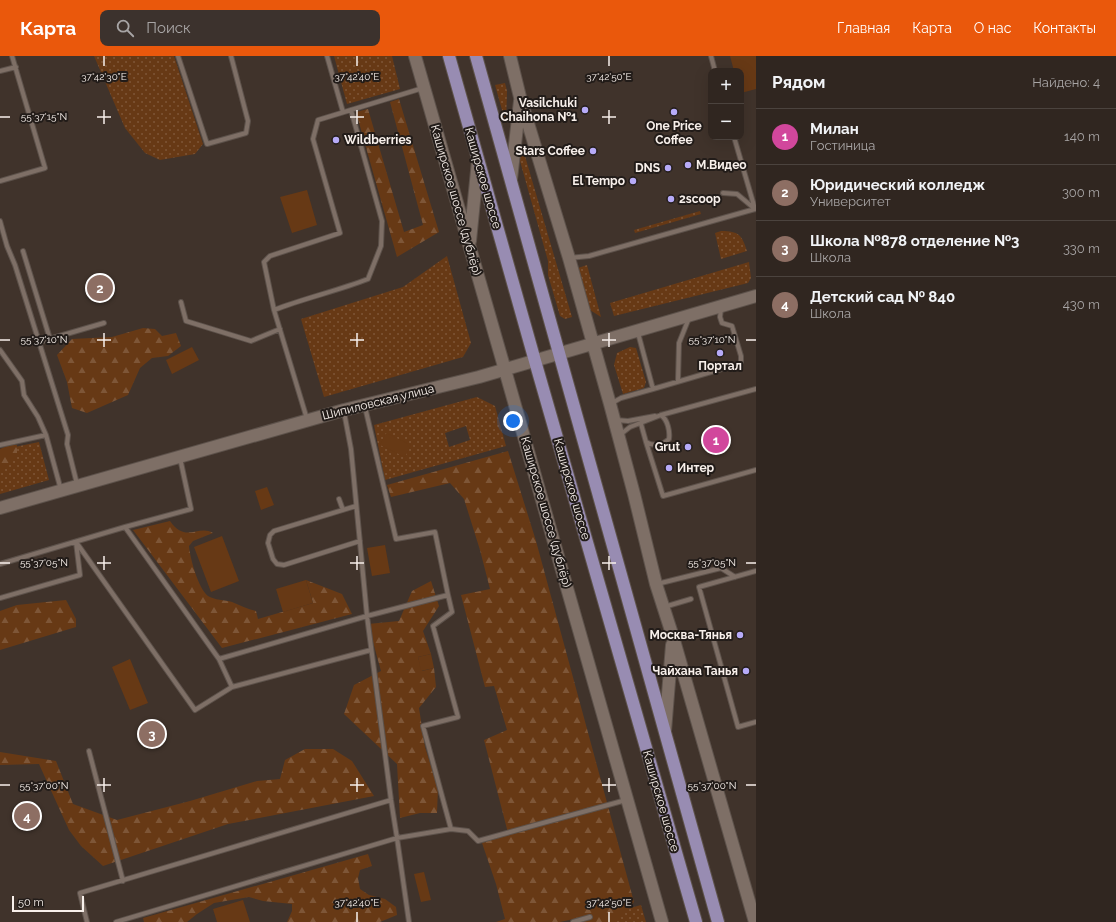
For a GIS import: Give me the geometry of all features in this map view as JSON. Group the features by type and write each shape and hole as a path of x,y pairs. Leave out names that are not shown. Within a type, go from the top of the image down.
{"main road":[{"name":"Каширское шоссе (дублёр)","path":"415,56 662,922"},
{"name":"Каширское шоссе","path":"449,56 534,361 696,922"},
{"name":"Каширское шоссе","path":"476,56 560,353 664,734 718,922"},
{"path":"510,56 520,97 569,258 619,436 656,584 673,637 755,922"},
{"path":"511,180 520,97"},
{"path":"469,246 474,214 478,160"},
{"name":"Шипиловская улица","path":"0,508 364,404 505,370 592,343 756,296"},
{"path":"664,734 673,637"}],"lane":[{"path":"0,181 45,168 12,56"},
{"path":"178,56 208,144 246,133 248,121 231,56"},
{"path":"327,56 343,112"},
{"path":"711,56 715,68"},
{"path":"0,71 16,67"},
{"path":"308,420 274,310 264,262 270,256 340,233 313,139 318,120 424,88"},
{"path":"274,310 346,288 368,279 381,246 382,221 351,110"},
{"path":"735,140 756,210"},
{"path":"723,193 737,194 756,210"},
{"path":"569,258 589,256 597,252 756,210"},
{"path":"0,221 68,435 67,444 78,486"},
{"path":"23,251 50,339"},
{"path":"181,302 186,321 251,341 280,328"},
{"path":"610,404 621,398 741,362 741,356 732,326 722,323 720,317 722,306"},
{"path":"678,381 679,343 690,315"},
{"path":"39,342 104,323"},
{"path":"638,331 653,388"},
{"path":"0,350 22,381 24,395 38,417 46,435 61,490"},
{"path":"619,436 630,427 661,416 756,389"},
{"path":"364,404 396,539 435,532 452,612 433,626 458,717 424,726 451,829"},
{"path":"344,410 351,449 367,616 390,800 409,922"},
{"path":"614,419 628,421 661,416 666,420 669,439 666,442 657,445 651,445 646,442"},
{"path":"641,424 663,496 756,470"},
{"path":"0,445 46,435"},
{"path":"0,564 192,509 180,456"},
{"path":"340,499 343,510"},
{"path":"356,506 274,531 270,535 268,543 273,559 278,564 284,565 360,541"},
{"path":"125,527 219,658 232,687"},
{"path":"0,598 80,575 76,542"},
{"path":"76,542 195,710 232,687 371,650"},
{"path":"656,584 721,568 735,577"},
{"path":"756,571 699,587 738,727 756,722"},
{"path":"219,658 448,594"},
{"path":"663,607 691,599"},
{"path":"89,751 123,881"},
{"path":"87,922 80,893 390,800"},
{"path":"116,922 397,838 451,829 468,831 478,841 628,800"},
{"path":"573,922 590,918"}],"green space":[{"path":"94,56 174,56 203,144 195,154 160,160 145,153 125,128"},
{"path":"334,56 392,56 400,89 347,104"},
{"path":"730,56 756,56 756,89 744,92 744,68 733,68"},
{"path":"505,83 507,91 506,124 495,85"},
{"path":"399,99 439,232 397,257 356,112 368,109 404,232 423,225 390,102"},
{"path":"520,139 572,317 565,319 560,316 548,275 548,261 520,161"},
{"path":"307,190 317,225 292,233 280,197"},
{"path":"700,211 701,214 635,233 634,230"},
{"path":"721,231 732,232 739,235 747,251 721,259 715,233"},
{"path":"447,256 471,343 463,357 324,397 301,319 403,287"},
{"path":"749,262 751,278 748,283 614,316 610,303"},
{"path":"587,265 601,317 590,310 578,268"},
{"path":"143,328 155,329 162,336 176,333 181,346 168,356 152,358 140,368 128,395 87,413 72,408 67,382 57,355 72,339 112,337"},
{"path":"192,347 199,360 172,374 166,360"},
{"path":"630,347 636,348 646,382 644,388 623,394 614,365 617,353"},
{"path":"477,397 495,406 506,446 385,480 374,425","holes":["466,426 470,440 449,447 445,433"]},
{"path":"386,433 411,445 405,457 380,445"},
{"path":"39,442 49,480 0,494 0,450"},
{"path":"9,445 17,445 17,454 11,463 1,470 0,449"},
{"path":"508,451 536,541 634,902 616,922 579,922 578,918 560,922 496,922 505,919 496,884 481,840 508,833 484,740 507,730 494,686 485,687 461,595 490,589 480,550 464,499 450,483 391,497 387,485"},
{"path":"267,487 274,505 261,510 255,491"},
{"path":"170,521 176,528 187,533 208,531 213,533 193,541 189,546 198,580 204,592 208,596 232,602 256,611 258,619 313,603 306,580 342,594 352,614 222,648 133,530"},
{"path":"222,536 239,581 211,592 194,547"},
{"path":"385,545 390,573 372,576 367,548"},
{"path":"306,580 313,603 283,612 276,589"},
{"path":"431,581 439,606 423,631 431,654 418,657 422,671 434,668 436,687 419,708 425,747 438,788 437,813 420,813 400,818 397,764 344,714 354,685 381,671 368,624 399,621 412,591"},
{"path":"66,600 76,619 76,627 0,650 0,611 17,605"},
{"path":"431,654 434,668 421,671 418,657"},
{"path":"130,659 148,703 130,710 112,667"},
{"path":"305,749 333,749 352,761 374,796 228,824 103,866 81,846 69,830 39,764 0,765 0,752 56,761 73,804 117,820 190,801 257,781 280,779 285,760"},
{"path":"368,854 372,866 360,870 358,878 360,889 369,895 385,899 396,907 397,915 380,922 287,922 292,911 292,904 263,901 249,897 214,903 187,922 144,922 143,918"},
{"path":"424,872 431,900 421,902 414,874"},
{"path":"243,900 250,922 217,922 213,909"},
{"path":"641,905 646,922 613,922 612,913"}],"place":[{"name":"Vasilchuki Chaihona №1","path":"585,110"},
{"name":"One Price Coffee","path":"674,112"},
{"name":"Wildberries","path":"336,140"},
{"name":"Stars Coffee","path":"593,151"},
{"name":"М.Видео","path":"688,165"},
{"name":"DNS","path":"668,168"},
{"name":"El Tempo","path":"633,181"},
{"name":"2scoop","path":"671,199"},
{"name":"Юридический колледж","path":"100,288"},
{"name":"Портал","path":"720,353"},
{"name":"Милан","path":"716,440"},
{"name":"Grut","path":"688,447"},
{"name":"Интер","path":"669,468"},
{"name":"Москва-Тянья","path":"740,635"},
{"name":"Чайхана Танья","path":"746,671"},
{"name":"Школа №878 отделение №3","path":"152,734"},
{"name":"Детский сад № 840","path":"27,816"}]}
